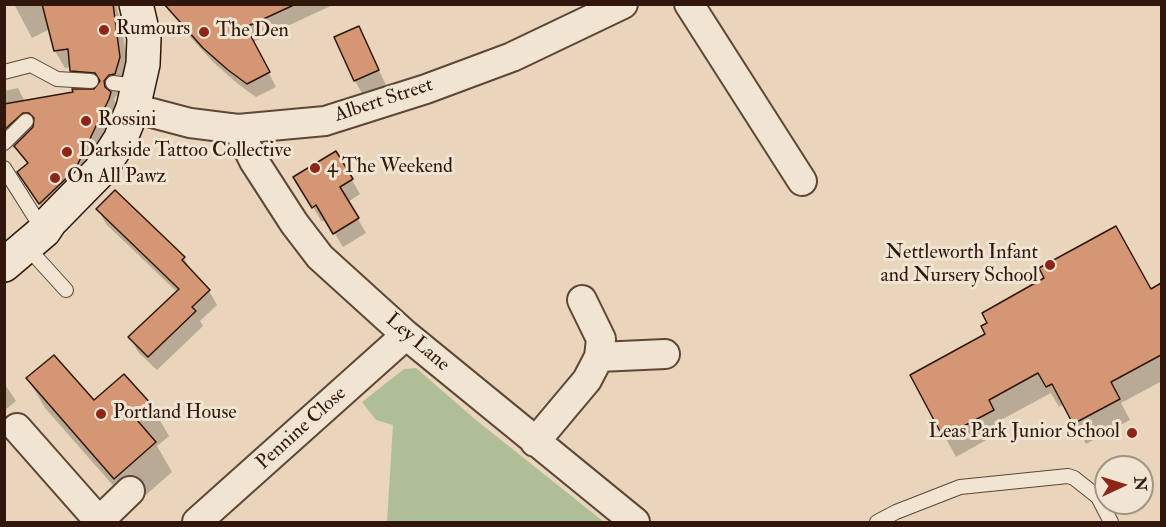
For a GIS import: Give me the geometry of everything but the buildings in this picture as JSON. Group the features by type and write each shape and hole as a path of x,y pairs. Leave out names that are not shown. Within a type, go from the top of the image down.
{"street":[{"path":"25,248 100,171 120,140 128,92 143,64 144,38 136,4"},
{"name":"Albert Street","path":"128,92 190,123 238,129 325,121 426,89 512,57 623,4"},
{"path":"689,4 802,181"},
{"name":"Ley Lane","path":"238,129 254,161 294,223 320,257 406,334 635,522"},
{"path":"535,442 586,380 599,357 601,339 582,300"},
{"name":"Pennine Close","path":"197,522 406,334"},
{"path":"599,357 665,354"},
{"path":"17,428 100,522 129,491"}],"lane":[{"path":"4,72 31,65 57,79 91,81"},
{"path":"4,143 26,122"},
{"path":"4,168 25,248 66,290"},
{"path":"876,522 960,487 1068,476 1074,478 1098,497 1111,522"}],"green space":[{"path":"416,368 476,420 604,522 387,522 393,425 376,420 362,402 404,369"}],"place":[{"name":"Rumours","path":"104,30"},
{"name":"The Den","path":"204,32"},
{"name":"Rossini","path":"86,121"},
{"name":"Darkside Tattoo Collective","path":"67,152"},
{"name":"4 The Weekend","path":"315,168"},
{"name":"On All Pawz","path":"55,178"},
{"name":"Nettleworth Infant and Nursery School","path":"1050,265"},
{"name":"Portland House","path":"101,414"},
{"name":"Leas Park Junior School","path":"1132,433"}]}
